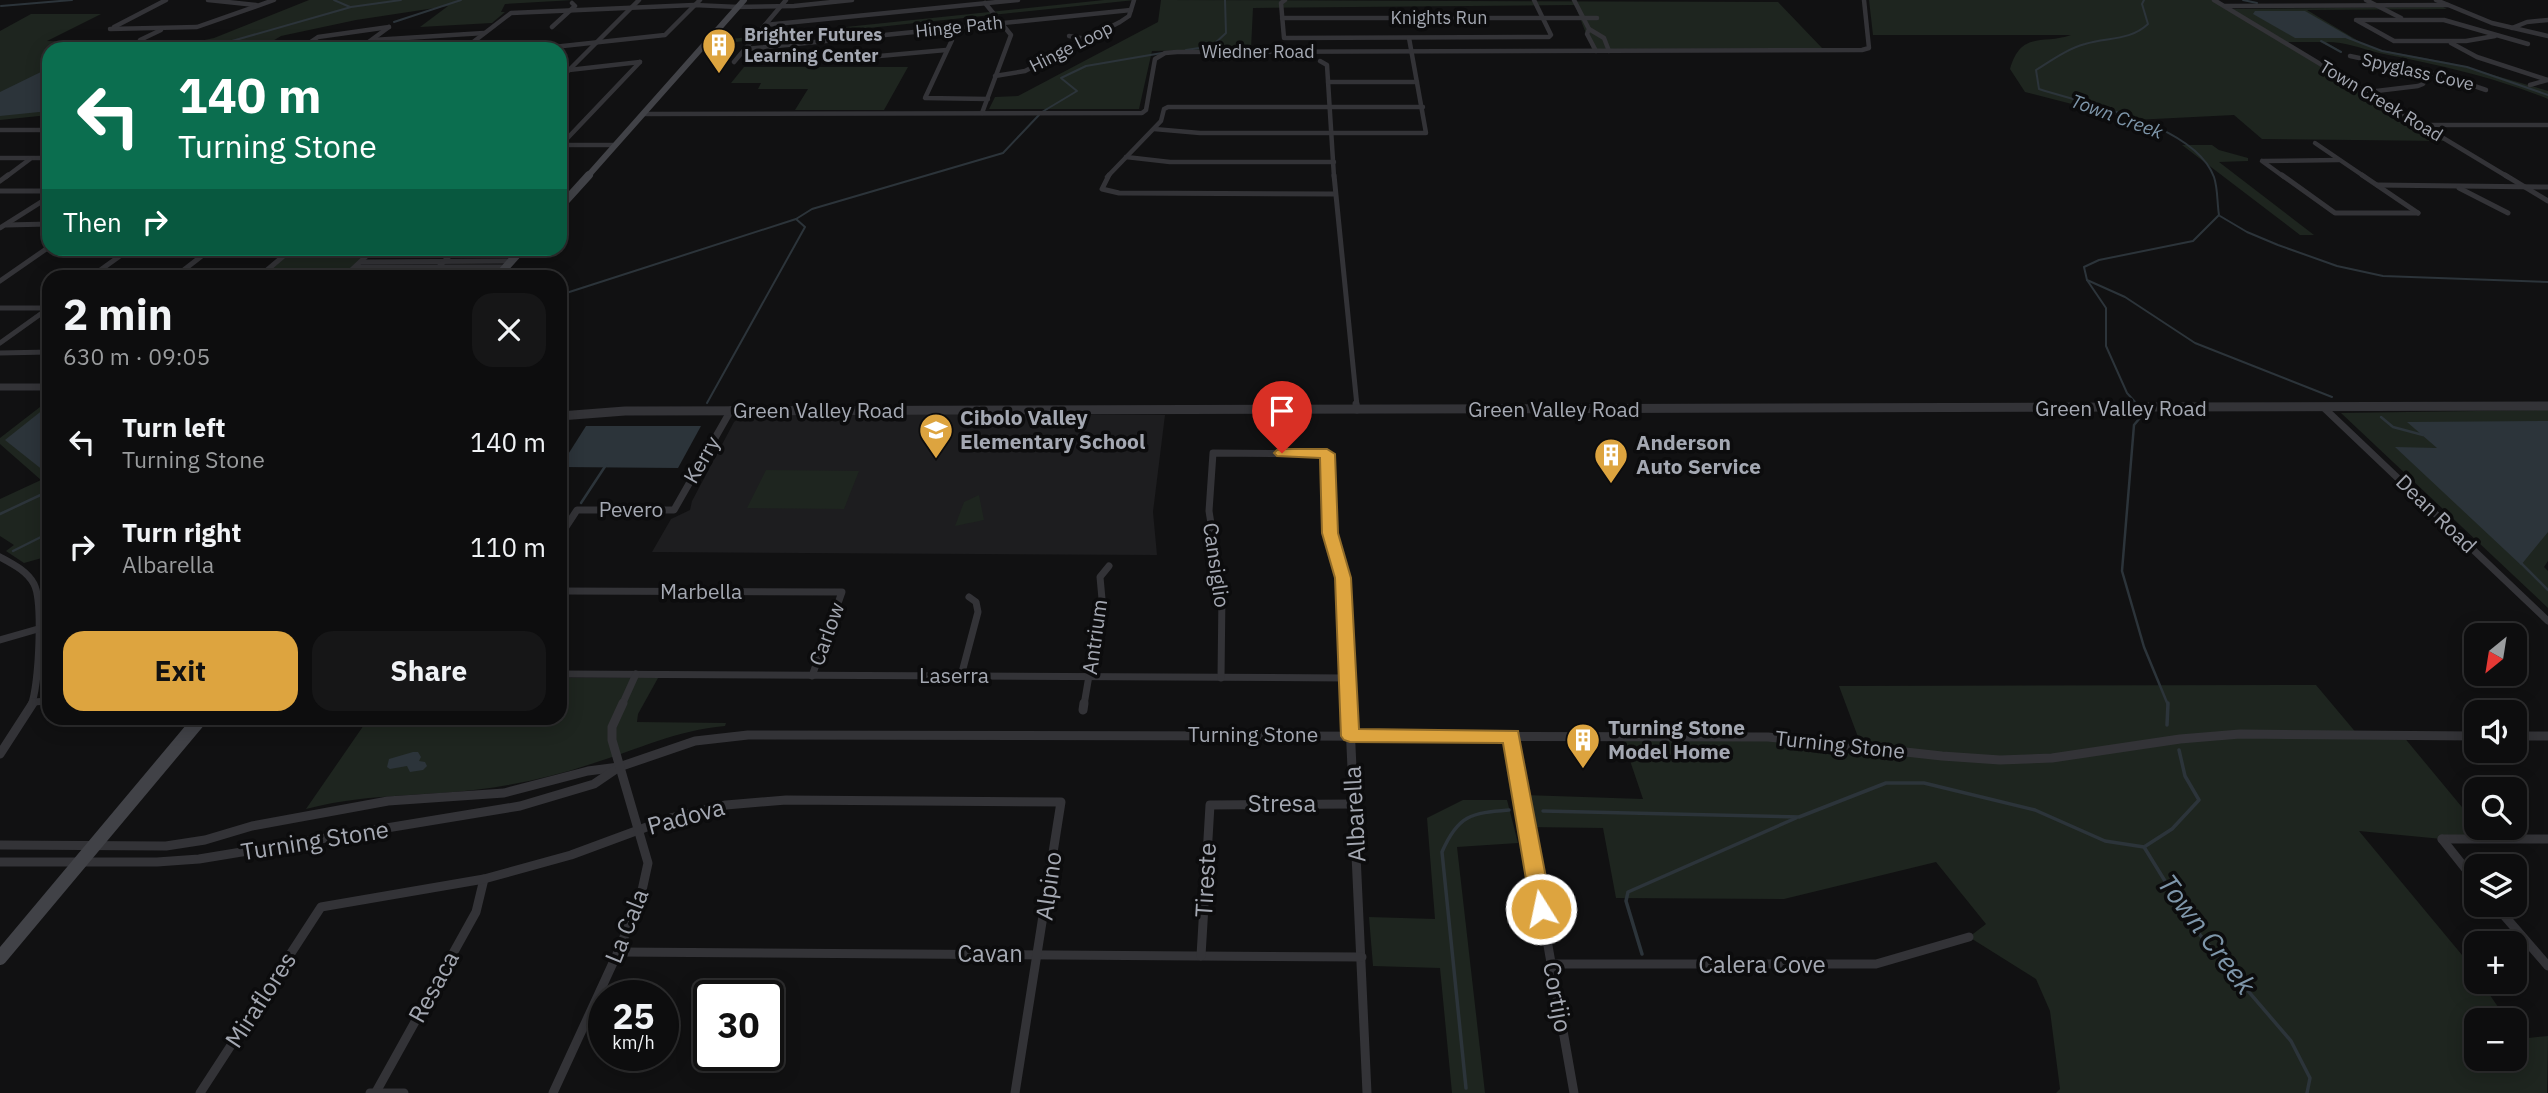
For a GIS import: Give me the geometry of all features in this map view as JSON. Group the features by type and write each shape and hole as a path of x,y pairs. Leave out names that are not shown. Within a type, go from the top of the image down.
{"main road":[{"path":"567,199 744,0"},
{"path":"504,270 516,256"},
{"path":"0,958 195,725"}],"street":[{"path":"166,0 110,29 204,26 274,0"},
{"path":"208,0 260,5"},
{"path":"567,73 639,0"},
{"path":"567,46 665,35 700,0"},
{"path":"734,62 786,0"},
{"path":"473,42 511,13 693,6 780,6 852,0"},
{"path":"943,8 947,0"},
{"path":"765,25 1018,0"},
{"name":"Hinge Loop","path":"995,76 1025,71 1126,19 1134,0"},
{"path":"1285,0 1281,3 1284,38 1549,37 1551,35 1534,0"},
{"path":"1574,0 1589,29 1603,37 1609,51"},
{"name":"Wiedner Road","path":"643,114 1142,113 1146,110 1153,61 1158,56 1171,52 1865,50 1869,48 1864,0"},
{"name":"Town Creek Road","path":"2214,0 2548,201"},
{"path":"2363,0 2402,20"},
{"path":"2436,0 2472,17 2511,29 2548,36"},
{"path":"552,27 571,11 575,6 572,3"},
{"path":"982,113 1011,34 985,4"},
{"path":"2224,6 2448,5"},
{"name":"Hinge Path","path":"746,49 805,46 1131,10"},
{"name":"Knights Run","path":"1282,18 1597,18"},
{"path":"2495,35 2476,40 2394,41 2356,20 2444,20 2528,44"},
{"path":"2511,29 2527,22 2548,20"},
{"path":"310,42 318,37 388,27 370,42"},
{"path":"140,40 164,29"},
{"path":"948,29 952,40 925,98 988,99"},
{"path":"1589,29 1587,33 1597,51"},
{"path":"373,40 485,33"},
{"path":"1069,36 1087,39"},
{"path":"1154,129 1200,133 1426,133 1409,38"},
{"path":"2448,41 2477,57 2548,80"},
{"path":"857,58 946,50"},
{"name":"Spyglass Cove","path":"2350,56 2465,81 2486,90"},
{"path":"1320,61 1327,65 1335,194 1357,410"},
{"path":"567,70 640,62 567,139"},
{"path":"2365,91 2418,86 2429,73"},
{"path":"2530,85 2548,80"},
{"path":"1328,82 1417,82"},
{"path":"1335,194 1104,191 1103,181 1161,121 1164,109 1172,106 1423,107"},
{"path":"2421,125 2548,125"},
{"path":"0,130 42,130"},
{"path":"567,144 617,143"},
{"path":"2315,143 2418,213 2335,213 2262,161 2339,160"},
{"path":"1126,157 1162,162 1334,162"},
{"path":"0,158 42,158"},
{"path":"0,181 30,158"},
{"path":"2377,185 2548,187"},
{"path":"2459,188 2508,213"},
{"path":"0,191 42,191"},
{"path":"3,226 42,201"},
{"path":"3,226 42,224"},
{"path":"0,281 42,252"},
{"path":"100,270 120,256"},
{"path":"184,270 202,256"},
{"path":"267,270 284,256"},
{"path":"352,270 367,256"},
{"path":"437,270 450,256"},
{"path":"361,262 445,261 509,264"},
{"path":"355,267 509,264"},
{"path":"0,308 42,308"},
{"path":"0,343 42,313"},
{"path":"0,352 42,352"},
{"path":"0,387 42,387"},
{"name":"Green Valley Road","path":"567,415 606,411 2548,406"},
{"name":"Dean Road","path":"2323,407 2548,621"},
{"name":"Kerry","path":"674,510 731,411"},
{"name":"Albarella","path":"1213,453 1327,454 1330,533 1343,578 1367,1093"},
{"name":"Cansiglio","path":"1213,453 1209,511 1223,593 1221,678"},
{"name":"Pevero","path":"567,525 577,510 674,510"},
{"path":"0,557 22,570 36,586 38,596 37,678 33,702 0,754"},
{"name":"Antrium","path":"1083,710 1102,599 1100,577 1108,566"},
{"name":"Marbella","path":"567,591 842,592"},
{"name":"Carlow","path":"812,676 842,592"},
{"path":"38,596 42,595"},
{"path":"961,676 978,612 976,602 969,597"},
{"path":"0,640 38,629"},
{"name":"Laserra","path":"567,674 1348,678"},
{"name":"La Cala","path":"553,1093 618,952 647,877 648,863 611,740 612,727 636,674"},
{"path":"33,702 42,701"},
{"name":"Turning Stone","path":"0,845 144,846 192,842 252,826 388,801 504,793 588,771 619,766 695,741 748,735 1805,738 1969,759 2046,757 2206,736 2464,736"},
{"name":"Cortijo","path":"1511,736 1574,1093"},
{"path":"2527,736 2548,736"},
{"name":"Turning Stone","path":"0,862 157,862 200,859 482,814 552,798 594,784 619,766"},
{"name":"Padova","path":"321,907 484,879 571,855 671,818 726,805 786,800 1061,802"},
{"name":"Alpino","path":"1015,1093 1061,802"},
{"name":"Stresa","path":"1210,805 1354,804"},
{"name":"Tireste","path":"1201,956 1210,805"},
{"path":"2464,867 2442,839 2548,839"},
{"name":"Resaca","path":"376,1093 476,912 484,879"},
{"name":"Miraflores","path":"200,1093 321,907"},
{"path":"2505,917 2547,966"},
{"name":"Calera Cove","path":"1551,964 1876,964 1969,937"},
{"name":"Cavan","path":"618,952 1362,957"},
{"path":"370,1093 404,1093"}],"shaded area":[{"path":"309,0 574,0 505,4 501,12 505,12 492,23 420,27 448,6 356,20 281,36 271,42 195,42 214,38"},
{"path":"1104,0 1135,0 716,44 720,40"},
{"path":"1161,0 1778,2 1822,48 1592,49 1575,5 1253,8 1251,49 1152,51 1139,109 989,109 995,97 1018,96 1158,22"},
{"path":"1869,0 2212,0 2446,141 2262,139 2234,115 2134,120 2025,92 2010,69 2020,49 2034,41 2071,35 1873,35"},
{"path":"2232,9 2447,9 2307,10 2360,42 2381,50 2451,63 2535,87 2548,91 2548,99 2485,78 2347,44 2326,42 2340,52 2321,42 2285,42"},
{"path":"2255,11 2305,11 2352,38 2295,38 2253,14"},
{"path":"31,14 101,14 47,41 94,42 42,42 42,116 0,120 0,31"},
{"path":"744,67 908,67 884,110 795,110 808,89 758,89 761,83 731,83"},
{"path":"42,71 42,112 0,116 0,92"},
{"path":"2182,145 2212,145 2219,150 2248,158 2248,161 2219,162 2314,235 2300,235"},
{"path":"284,256 366,256 351,270 267,270"},
{"path":"42,405 42,558 24,563 6,551 14,545 0,536 0,499 41,480 0,444 0,438"},
{"path":"2548,410 2548,561 2544,567 2548,571 2548,608 2341,413"},
{"path":"42,411 42,469 5,440"},
{"name":"Cibolo Valley Elementary School","path":"743,415 1165,415 1153,512 1157,555 652,552 671,519 690,510 692,501 734,422"},
{"path":"2548,421 2548,532 2521,565 2395,447 2437,448 2407,422"},
{"path":"586,426 701,426 678,468 567,467 567,456"},
{"path":"766,470 859,471 844,509 747,508"},
{"path":"979,495 984,520 955,526 964,502"},
{"path":"567,678 658,678 638,714 637,722 726,723 725,726 673,736 581,767 518,783 457,792 357,799 306,809 364,725 567,725"},
{"path":"2316,685 2358,735 2403,736 2464,810 2464,839 2359,831 2464,957 2464,994 2489,994 2499,1008 2464,1008 2464,1071 2527,1071 2527,1038 2548,1036 2547,1093 2056,1093 2060,1089 2050,1011 2036,979 1969,937 1986,924 1936,862 1784,899 1616,898 1603,828 1527,827 1521,795 1643,799 1622,737 1768,737 1861,745 1839,686"},
{"path":"418,752 421,757 419,761 425,762 427,766 423,770 410,772 407,766 390,769 387,767 389,759"},
{"path":"1463,800 1507,800 1518,843 1457,847 1485,1093 1452,1093 1440,968 1373,966 1369,917 1435,919 1427,818"}],"waterway":[{"path":"1,6 72,0"},
{"path":"334,0 350,7"},
{"path":"225,42 351,7 401,0"},
{"path":"394,22 461,0"},
{"path":"1186,50 1212,46 1226,33 1225,0"},
{"name":"Town Creek","path":"2087,280 2084,267 2099,260 2193,241 2219,215 2214,177 2203,159 2185,143 2137,119 2039,89 2036,70 2060,55 2078,46 2126,36 2148,24 2142,4 2144,0"},
{"path":"2243,0 2257,3"},
{"path":"2343,36 2382,51 2467,67 2548,95"},
{"path":"2321,41 2341,52"},
{"path":"1042,112 1077,91 1061,78 1086,66 1162,53"},
{"path":"796,219 812,209 1003,153 1039,115"},
{"path":"2220,216 2247,232 2278,245 2337,266 2383,276 2548,282"},
{"path":"567,293 796,219"},
{"path":"707,403 805,227 796,219"},
{"path":"2087,280 2125,297 2195,343 2332,397"},
{"name":"Town Creek","path":"2087,280 2106,308 2106,346 2127,393 2136,403"},
{"name":"Town Creek","path":"2144,413 2134,425 2122,571 2144,647 2168,705"},
{"path":"2381,417 2393,427 2423,435"},
{"path":"581,503 606,465"},
{"path":"0,514 42,494"},
{"path":"13,551 42,536"},
{"path":"2521,563 2548,590"},
{"name":"Town Creek","path":"2167,725 2168,705"},
{"name":"Town Creek","path":"2144,847 2172,829 2199,800 2185,776 2179,750"},
{"path":"1543,811 1799,817 1886,783 1924,783 2035,810 2105,841 2144,847"},
{"path":"1466,1088 1442,852 1454,830 1467,818 1509,810"},
{"path":"1642,954 1626,901 1628,892 1796,818"},
{"name":"Town Creek","path":"2144,847 2194,928 2291,1041 2310,1078 2307,1093"}],"place":[{"name":"Brighter Futures Learning Center","path":"719,75"},
{"name":"Cibolo Valley Elementary School","path":"936,460"},
{"name":"Anderson Auto Service","path":"1611,485"},
{"name":"Turning Stone Model Home","path":"1583,770"}],"route":[{"path":"1282,453 1327,454 1330,533 1343,578 1350,736 1511,736 1541,909"}]}
